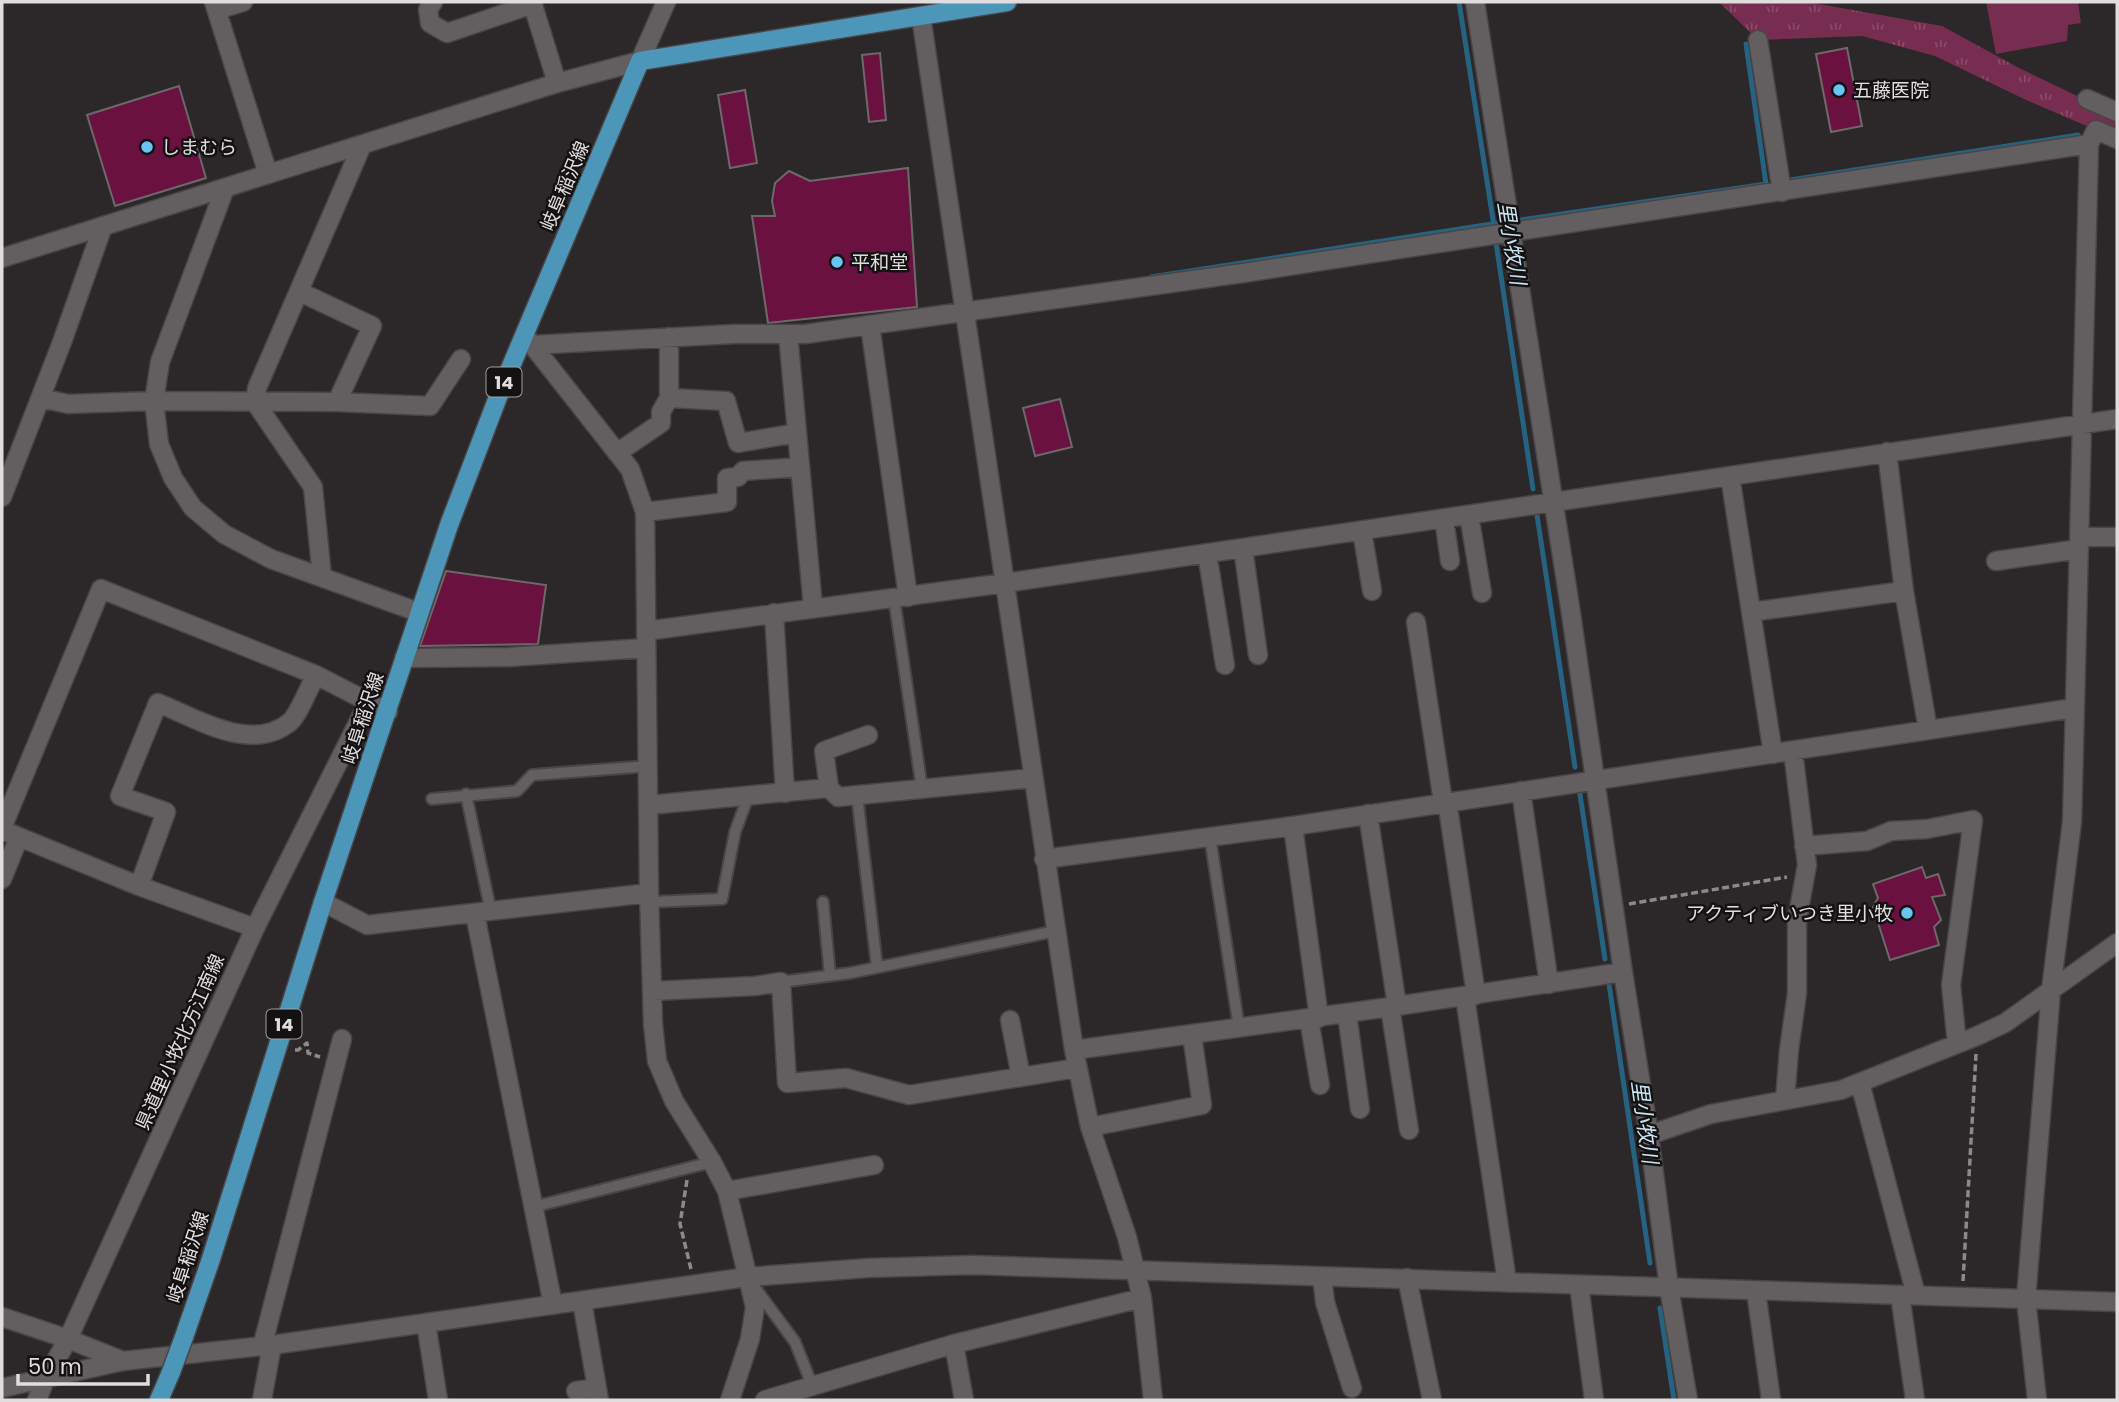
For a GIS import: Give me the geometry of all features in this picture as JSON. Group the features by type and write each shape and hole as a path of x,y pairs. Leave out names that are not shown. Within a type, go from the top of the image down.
{"main road":[{"path":"640,61 1007,2"},
{"name":"岐阜稲沢線","path":"159,1400 211,1259 323,902 449,525 528,340 640,61"}],"street":[{"path":"243,2 216,6 268,174"},
{"path":"433,2 428,10 430,23 447,33 532,3 557,83"},
{"path":"2,258 557,83 640,61 666,2"},
{"path":"1475,2 1501,234 1552,503 1688,1400"},
{"path":"921,16 1077,1068 1090,1126 1142,1298 1153,1400"},
{"path":"1758,40 1782,192"},
{"path":"2087,99 2117,113"},
{"path":"2037,1400 2026,1298 2051,990 2071,822 2090,144 2096,131 2117,139"},
{"path":"528,340 804,334 1243,273 2090,144"},
{"path":"322,577 313,487 255,402 257,387 362,145"},
{"path":"226,188 160,362 154,401 159,444 173,478 193,508 223,534 271,559 418,612"},
{"path":"2,497 103,226"},
{"path":"300,292 372,326 337,401"},
{"path":"870,325 901,597"},
{"path":"788,334 813,607"},
{"path":"617,453 661,423 661,412 668,398 668,337"},
{"path":"528,340 630,469 645,512 650,897 657,1060 674,1101 727,1191 755,1307 750,1339 730,1400"},
{"path":"41,398 68,404 337,401 430,406 461,359"},
{"path":"668,398 726,401 738,443 797,433"},
{"path":"404,657 509,657 646,639 813,607 1005,583 2117,419"},
{"path":"1887,452 1904,591 1928,730"},
{"path":"645,512 727,502 727,478 738,477 743,471 800,467"},
{"path":"1730,476 1773,754"},
{"path":"1469,515 1482,593"},
{"path":"1444,519 1450,561"},
{"path":"1362,531 1372,591"},
{"path":"1996,561 2117,537"},
{"path":"1243,548 1258,655"},
{"path":"1207,553 1225,664"},
{"path":"2,879 7,832 101,589 316,675 388,712"},
{"path":"1751,612 1904,591"},
{"path":"774,613 785,793"},
{"path":"1416,622 1445,802 1507,1282"},
{"path":"139,886 166,813 120,796 158,703 236,734 253,735 276,729 291,720 316,675"},
{"name":"県道里小牧北方江南線","path":"37,1400 68,1339 255,928 368,703"},
{"path":"1044,859 1293,826 2074,708"},
{"path":"868,735 824,751 829,788 838,797 1033,778"},
{"path":"1785,1100 1797,993 1797,920 1807,865 1793,751"},
{"path":"649,805 829,788"},
{"path":"1521,791 1549,984"},
{"path":"1368,814 1409,1130"},
{"path":"1804,846 1867,841 1891,831 1927,829 1973,820 1951,985 1957,1044"},
{"path":"1293,826 1320,1085"},
{"path":"7,832 139,886 255,928"},
{"path":"323,902 367,925 650,897"},
{"path":"483,913 533,1207 553,1305"},
{"path":"1649,1135 1711,1114 1842,1090 1977,1036 2005,1023 2117,943"},
{"path":"1074,1050 1347,1014 1623,972"},
{"path":"653,991 755,986 781,982 787,1083 846,1078 909,1095 1077,1068"},
{"path":"1347,1014 1360,1109"},
{"path":"1010,1020 1021,1077"},
{"path":"1090,1126 1202,1105 1192,1035"},
{"path":"262,1400 267,1346 342,1039"},
{"path":"1860,1083 1908,1295 1915,1400"},
{"path":"727,1191 874,1165"},
{"path":"2,1388 123,1361 267,1346 747,1277 868,1268 972,1265 2117,1302"},
{"path":"1322,1277 1325,1302 1352,1388"},
{"path":"1407,1278 1432,1400"},
{"path":"1578,1285 1594,1400"},
{"path":"1756,1291 1771,1400"},
{"path":"765,1400 807,1391 954,1344 1142,1298"},
{"path":"576,1391 598,1394 582,1301"},
{"path":"2,1317 123,1361"},
{"path":"426,1323 438,1400"},
{"path":"954,1344 964,1400"}],"lane":[{"path":"901,597 922,789"},
{"path":"432,799 517,791 533,775 649,766"},
{"path":"466,794 483,913"},
{"path":"858,795 877,967"},
{"path":"650,897 722,899 735,832 748,797"},
{"path":"1210,837 1239,1028"},
{"path":"823,902 830,975"},
{"path":"781,982 877,967 1056,931"},
{"path":"533,1207 712,1162"},
{"path":"747,1277 795,1342 807,1391"}],"path":[{"path":"1613,907 1805,874"},
{"path":"1962,1297 1977,1036"},
{"path":"298,1050 307,1042 308,1053"},
{"path":"689,1166 680,1224 695,1284"}],"green space":[{"path":"1719,2 1808,2 1942,26 2019,68 2117,115 2117,139 2024,99 1935,56 1862,36 1758,40"},
{"path":"1986,2 2078,2 2081,23 2068,25 2067,41 1996,54"}],"building":[{"name":"五藤医院","path":"1847,48 1862,126 1831,132 1816,54"},
{"path":"880,53 886,120 869,122 862,55"},
{"name":"しまむら","path":"179,86 206,178 115,206 87,115"},
{"path":"745,90 757,163 730,168 718,95"},
{"name":"平和堂","path":"908,168 917,307 768,323 752,216 775,216 772,201 775,183 789,171 810,181"},
{"path":"1060,399 1072,447 1035,456 1023,408"},
{"path":"446,571 546,585 538,644 420,646"},
{"name":"アクティブいつき里小牧","path":"1922,867 1926,878 1938,874 1945,895 1932,897 1941,920 1934,927 1939,945 1890,960 1873,907 1878,898 1873,884"}],"waterway":[{"name":"里小牧川","path":"1459,2 1494,226"},
{"path":"1514,221 1766,184 1746,44"},
{"path":"1784,181 2078,135"},
{"path":"1151,277 1498,223"},
{"name":"里小牧川","path":"1495,236 1533,489"},
{"name":"里小牧川","path":"1537,515 1575,767"},
{"name":"里小牧川","path":"1579,788 1605,959"},
{"name":"里小牧川","path":"1609,984 1650,1263"},
{"name":"里小牧川","path":"1660,1308 1674,1400"}],"place":[{"name":"五藤医院","path":"1839,90"},
{"name":"しまむら","path":"147,147"},
{"name":"平和堂","path":"837,262"},
{"name":"アクティブいつき里小牧","path":"1907,913"}]}
